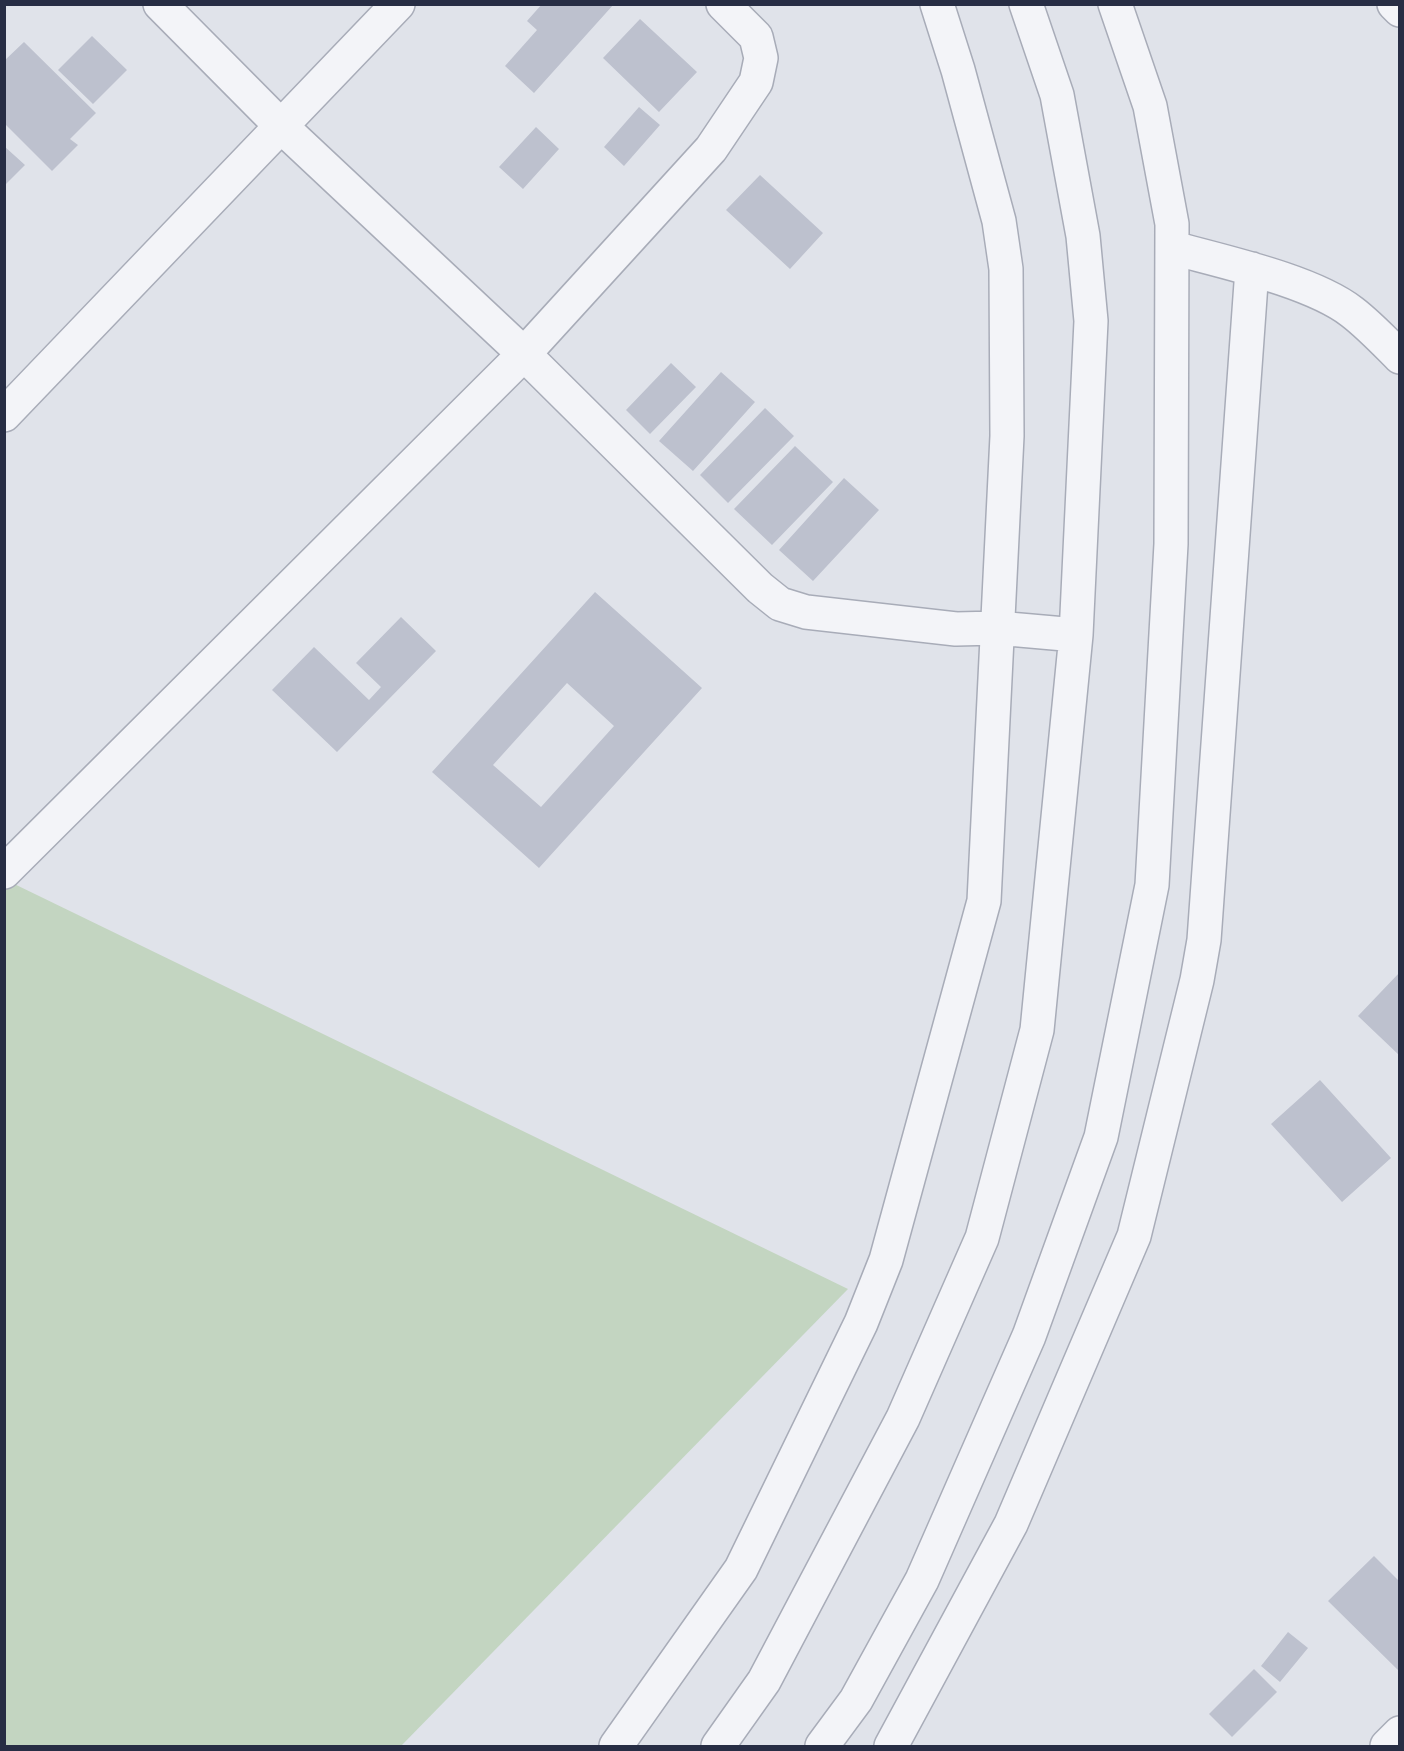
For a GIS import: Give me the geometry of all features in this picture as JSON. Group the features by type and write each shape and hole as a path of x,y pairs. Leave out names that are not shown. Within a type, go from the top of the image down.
{"street":[{"path":"160,4 283,128 524,354 760,588 780,604 818,613 956,629 997,628 1076,635"},
{"path":"4,416 283,128 398,4"},
{"path":"4,872 524,354 711,149 756,82 761,58 756,37 723,4"},
{"path":"616,1746 741,1569 861,1323 886,1260 984,902 1007,436 1004,246 958,70 937,4"},
{"path":"718,1746 764,1681 903,1418 982,1238 1037,1030 1076,635 1091,321 1083,236 1057,95 1026,4"},
{"path":"822,1746 856,1700 922,1580 1029,1336 1101,1137 1152,885 1171,544 1172,224 1150,106 1115,4"},
{"path":"1394,4 1400,10"},
{"path":"1173,248 1252,269 1321,294 1352,311 1400,357"},
{"path":"891,1746 1011,1524 1134,1236 1194,992 1204,940 1252,269"},
{"path":"1387,1746 1400,1733"}],"green space":[{"path":"4,879 848,1289 401,1746 5,1746"}],"building":[{"path":"542,4 614,4 534,93 505,66 537,30 527,21"},
{"path":"640,19 697,72 659,112 603,58"},
{"path":"92,36 127,70 93,104 58,70"},
{"path":"24,42 96,113 70,139 78,145 52,171 4,123 4,61"},
{"path":"639,107 660,125 624,166 604,147"},
{"path":"536,127 559,149 523,189 499,167"},
{"path":"4,146 25,165 4,186"},
{"path":"760,175 823,233 790,269 726,210"},
{"path":"671,363 696,387 650,434 626,410"},
{"path":"721,372 755,402 693,471 659,441"},
{"path":"765,408 794,436 728,503 700,475"},
{"path":"795,446 833,482 772,545 734,509"},
{"path":"844,478 879,510 813,581 779,550"},
{"path":"595,592 702,688 539,868 432,772","holes":["567,683 614,726 541,807 493,765"]},
{"path":"401,617 436,651 337,752 272,690 314,647 369,700 381,687 356,663"},
{"path":"1400,972 1400,1056 1358,1016"},
{"path":"1320,1080 1391,1158 1342,1202 1271,1124"},
{"path":"1374,1556 1400,1582 1400,1672 1328,1601"},
{"path":"1288,1632 1308,1648 1280,1682 1261,1666"},
{"path":"1254,1669 1277,1692 1232,1737 1209,1714"}]}
